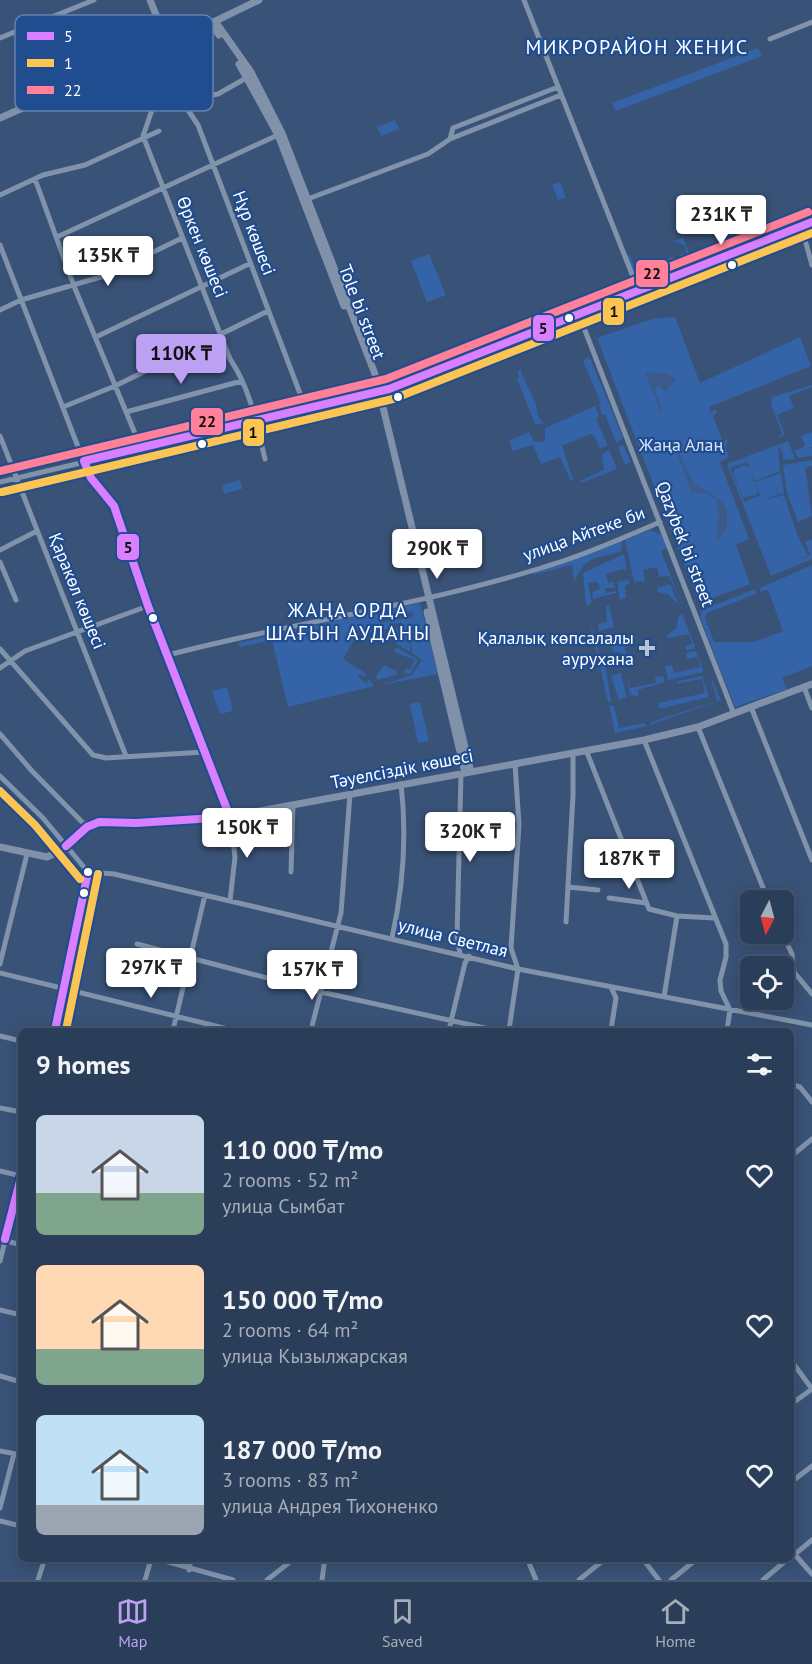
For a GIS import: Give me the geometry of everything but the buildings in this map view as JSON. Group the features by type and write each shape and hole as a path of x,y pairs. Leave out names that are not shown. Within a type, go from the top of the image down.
{"main road":[{"path":"150,0 156,15"},
{"path":"213,22 259,0"},
{"name":"Tole bi street","path":"213,22 248,77 280,134"},
{"name":"Tole bi street","path":"213,22 250,72 280,134 378,394 466,773"},
{"path":"0,118 16,111"},
{"path":"378,394 640,294 802,229 812,222"},
{"path":"802,229 812,228"},
{"name":"Тәуелсіздік көшесі","path":"87,827 106,821 136,823 230,817 644,740 698,728 812,684"},
{"path":"0,847 47,857 66,846 87,827"}],"street":[{"path":"57,15 94,0"},
{"path":"524,0 640,294"},
{"path":"770,39 812,22"},
{"path":"0,38 15,32"},
{"path":"213,95 248,77"},
{"path":"450,139 453,128 558,87"},
{"path":"306,200 428,154 450,139 561,95"},
{"path":"143,136 152,111"},
{"name":"Нұр көшесі","path":"189,111 198,125 302,399 304,412"},
{"path":"0,195 35,179 86,165 143,136 159,131"},
{"path":"57,237 280,134"},
{"name":"Өркен көшесі","path":"143,136 220,334 254,412 265,459"},
{"path":"35,179 74,286 139,448"},
{"path":"802,229 812,264"},
{"path":"0,310 21,300 104,276 182,238"},
{"path":"0,245 83,463 91,478 114,506 148,606 230,817 235,857 230,901"},
{"path":"96,337 249,264"},
{"path":"63,407 115,386 268,311"},
{"name":"Qazybek bi street","path":"580,317 734,714"},
{"path":"126,412 242,381"},
{"path":"254,412 334,391 341,401"},
{"path":"0,482 257,426 341,401 378,394"},
{"path":"304,412 378,394"},
{"path":"83,463 139,448 257,426"},
{"name":"Қаракөл көшесі","path":"0,436 126,756"},
{"name":"улица Айтеке би","path":"168,655 426,597 562,561 660,522"},
{"path":"0,550 37,531"},
{"path":"0,562 16,600"},
{"path":"0,668 25,651 148,606"},
{"path":"0,649 93,755 106,758 204,752"},
{"path":"804,687 812,708"},
{"path":"751,707 812,860"},
{"path":"698,728 764,890"},
{"path":"0,734 32,771 87,827"},
{"path":"644,740 726,944 721,991 730,1010 727,1028"},
{"path":"586,750 646,903 655,913 714,918"},
{"path":"566,922 573,753"},
{"path":"508,1028 518,969 511,948 519,825 515,764"},
{"path":"460,954 457,937 466,773"},
{"path":"0,776 88,872 55,1028"},
{"path":"392,938 399,893 405,821 401,784"},
{"path":"312,1028 338,927 345,886 350,794"},
{"path":"291,872 293,805"},
{"path":"0,964 27,854"},
{"name":"улица Светлая","path":"88,872 114,874 518,969 812,1025"},
{"path":"568,886 598,890"},
{"path":"173,1028 205,895"},
{"path":"609,898 646,903"},
{"path":"664,997 677,916"},
{"path":"137,944 321,992 483,1028"},
{"path":"787,944 792,954 794,972 812,994"},
{"path":"450,1028 465,963 469,956"},
{"path":"0,973 223,1028"},
{"path":"611,987 616,998 611,1028"},
{"path":"0,1036 18,1040"},
{"path":"794,1085 800,1087 812,1102"},
{"path":"0,1108 18,1111"},
{"path":"794,1154 812,1139"},
{"path":"0,1172 18,1176"},
{"path":"0,1261 2,1239 18,1187"},
{"path":"2,1239 18,1244"},
{"path":"0,1310 18,1314"},
{"path":"794,1364 812,1389 794,1402"},
{"path":"0,1377 18,1381"},
{"path":"0,1451 18,1455"},
{"path":"0,1508 14,1454"},
{"path":"794,1480 812,1466"},
{"path":"0,1521 18,1525"},
{"path":"794,1553 812,1540"},
{"path":"794,1558 812,1574"},
{"path":"38,1580 44,1562"},
{"path":"145,1580 151,1562"},
{"path":"164,1562 233,1580"},
{"path":"189,1570 190,1562"},
{"path":"267,1580 291,1562"},
{"path":"322,1580 324,1562"},
{"path":"529,1562 536,1580"},
{"path":"579,1580 601,1562"},
{"path":"645,1562 659,1580"},
{"path":"671,1580 693,1562"},
{"path":"763,1580 783,1562"}],"green space":[{"path":"758,48 762,56 616,111 612,103"},
{"path":"395,120 399,129 381,136 377,127"},
{"path":"560,182 566,197 558,200 552,185"},
{"path":"683,238 695,267 672,275 665,261 670,257 677,258 683,253 684,257 687,256 684,245 673,241"},
{"path":"429,254 446,295 427,302 411,261"},
{"path":"629,254 638,275 642,273 639,267 644,270 650,268 652,262 661,263 666,278 649,283 640,281 627,256"},
{"name":"Жаңа Алаң","path":"675,317 700,383 800,337 811,366 709,407 711,412 715,409 717,412 713,416 723,442 727,439 728,442 725,446 729,457 720,462 749,539 736,545 750,584 699,603 597,338 652,319"},
{"path":"588,357 623,438 616,443 605,414 602,415 599,405 601,403 583,361"},
{"path":"522,369 521,372 536,404 538,417 544,423 537,425 534,422 517,379 518,371"},
{"path":"812,385 812,387 789,396 794,408 777,415 785,435 777,438 782,434 771,404 772,397"},
{"path":"595,406 599,416 596,418 608,446 600,448 594,436 590,434 562,446 574,482 570,479 560,457 541,464 533,445 513,451 509,441 529,432 534,442 545,441 545,428"},
{"path":"812,432 812,447 807,449 812,448 812,456 798,458 794,451 805,446 801,436"},
{"path":"788,441 795,459 783,460 783,453 778,446 780,471 755,481 749,468 758,491 756,495 743,498 733,473 735,469 744,465 749,467 747,462 730,468 744,502 760,495 755,482 781,473 784,493 779,495 776,488 778,495 769,498 766,492 768,499 784,495 799,539 808,555 794,562 810,555 805,541 812,540 812,559 771,576 727,464"},
{"path":"623,445 631,462 625,465 618,447"},
{"path":"609,450 617,469 581,483 581,480 604,470 602,454"},
{"path":"812,460 812,466 805,468 808,486 803,487 808,487 810,501 803,503 810,502 812,516 798,522 787,493 783,465"},
{"path":"240,480 242,489 224,494 222,485"},
{"path":"650,530 663,535 668,548 661,551 684,610 669,576 659,577 657,567 643,570 645,581 634,582 625,540"},
{"path":"622,541 621,551 589,561 574,581 572,565 533,575 533,573"},
{"path":"624,554 627,571 624,569 606,574 608,583 614,582 615,588 605,588 606,593 616,591 616,593 593,599 592,592 600,589 598,582 588,583 592,603 586,606 583,573"},
{"path":"812,565 812,666 782,678 787,689 735,707 700,617 702,610 755,589 756,594 707,613 705,618 714,642 754,642 783,631 768,590 760,592 760,588"},
{"path":"626,576 630,583 625,586 626,598 620,600 617,582 627,580"},
{"path":"670,584 679,605 667,594 658,592 657,588"},
{"path":"420,603 438,674 381,685 412,675 422,660 412,653 411,643 403,638 404,629 401,621 398,624 390,623 391,629 383,629 380,633 356,630 357,635 343,659 365,673 366,677 360,674 358,677 367,684 368,678 374,686 288,707 272,640 240,647 238,643 374,612 379,615 380,623 413,617 412,612 383,618 381,611"},
{"path":"609,605 614,627 599,631 598,624 607,622 606,606"},
{"path":"587,609 602,665 605,664 611,702 608,702"},
{"path":"682,614 695,646 694,649 686,650 685,646 692,644 689,634 668,638 667,635 676,628 679,615"},
{"path":"401,626 402,639 410,644 410,652 395,643 399,640 396,629"},
{"path":"617,641 618,644 629,641 625,648 628,663 624,663 621,652 613,652 611,642"},
{"path":"396,647 418,660 410,674 403,673 406,668 410,670 415,660 394,652"},
{"path":"696,651 703,669 703,672 668,680 665,666 672,665 674,673 700,667 698,657 687,659 686,653"},
{"path":"384,665 396,671 397,675 377,680 376,676"},
{"path":"620,670 627,697 619,700 611,676 620,673"},
{"path":"710,675 721,700 650,725 651,722 717,701"},
{"path":"663,676 665,682 638,690 638,696 630,695 627,677 630,688 656,683 655,677"},
{"path":"702,676 709,697 659,709 659,703 705,693 702,679 676,684 678,681"},
{"path":"227,687 233,711 220,714 212,691"},
{"path":"420,702 429,741 418,743 410,704"},
{"path":"609,705 614,706 619,728 644,723 647,726 615,733"}],"shaded area":[{"path":"645,372 668,374 676,379 666,392 659,386 654,388 663,411 661,412"},
{"path":"677,453 694,484 719,499 727,509 727,528 716,541 719,516 716,501 712,496 704,493 692,493"}],"transit line":[{"name":"22","path":"0,471 386,379 808,212"},
{"name":"5","path":"230,817 148,606 114,506 91,478 84,461 389,389 812,222"},
{"name":"1","path":"2,492 393,399 812,233"},
{"name":"1","path":"0,791 35,825 80,879"},
{"name":"5","path":"66,846 87,827 99,822 136,823 230,817"},
{"name":"5","path":"55,1028 88,872"},
{"name":"1","path":"66,1028 98,874"},
{"name":"5","path":"5,1239 18,1189"}],"place":[{"name":"Қалалық көпсалалы аурухана","path":"647,648"}],"district":[{"name":"МИКРОРАЙОН ЖЕНИС","path":"637,47"},
{"name":"ЖАҢА ОРДА ШАҒЫН АУДАНЫ","path":"348,622"}]}
